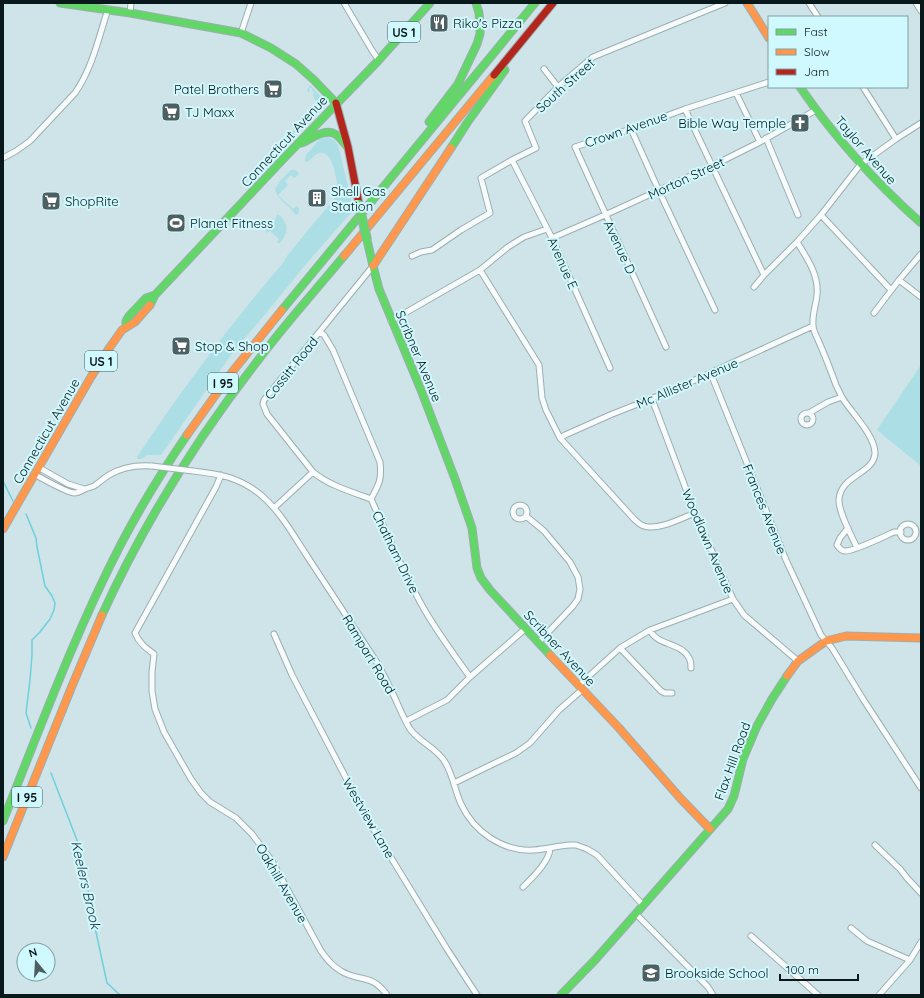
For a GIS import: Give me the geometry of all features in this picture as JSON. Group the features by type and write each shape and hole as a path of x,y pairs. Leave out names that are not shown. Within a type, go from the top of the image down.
{"main road":[{"name":"Scribner Avenue","path":"60,3 108,9 241,33 271,48 296,64 336,103 348,147 373,266 391,321 421,390 456,479 472,528 479,573 490,590 525,629 619,728 710,829"},
{"name":"Connecticut Avenue","path":"3,529 95,371 126,326 126,321 130,316 146,298 155,295 336,103 379,60 430,3"},
{"path":"383,187 458,84 479,38 481,20 476,3"},
{"name":"I 95","path":"3,821 91,606 152,489 193,425 237,364 535,3"},
{"path":"373,266 467,123 554,3"},
{"name":"I 95","path":"3,857 105,608 160,502 183,464 218,413 260,357 554,3"},
{"path":"747,3 768,36"},
{"name":"Taylor Avenue","path":"801,88 816,110 860,165 898,204 921,223"},
{"path":"298,145 327,132 336,135 348,147"},
{"name":"Flax Hill Road","path":"561,995 636,914 728,809 738,783 743,759 754,733 772,699 798,661 826,641 846,636 921,638"}],"street":[{"path":"130,13 131,3"},
{"path":"344,3 379,60"},
{"name":"South Street","path":"512,160 536,148 525,121 558,87 593,58 724,3"},
{"path":"810,3 817,16"},
{"path":"916,3 921,11"},
{"path":"241,33 249,4"},
{"path":"3,158 30,141 81,86 89,67 108,9"},
{"path":"544,69 558,87"},
{"name":"Crown Avenue","path":"575,147 768,82"},
{"path":"864,88 896,139"},
{"path":"736,93 760,142"},
{"path":"685,109 764,275"},
{"name":"Morton Street","path":"552,238 605,216 712,166 760,142 816,110"},
{"path":"754,287 821,215 860,165 921,123"},
{"path":"631,129 715,310"},
{"path":"766,138 798,215"},
{"name":"Avenue D","path":"575,147 605,216 666,347"},
{"path":"412,256 421,252 432,250 461,230 490,213 481,178 512,160"},
{"name":"Avenue E","path":"512,160 552,238 610,368"},
{"path":"821,215 891,290"},
{"path":"391,321 480,270 508,247 524,237 547,229"},
{"path":"797,242 812,269 817,284 813,326 842,397 868,434 875,452 870,465 844,485 839,500 841,512 857,548"},
{"path":"874,313 921,254"},
{"name":"Cossitt Road","path":"371,499 319,478 267,414 263,404 264,400 373,266"},
{"path":"480,270 539,365 542,398 546,410 560,438 634,520 643,526 652,528 695,513"},
{"path":"899,280 921,297"},
{"name":"Mc Allister Avenue","path":"560,438 610,415 711,374 813,326"},
{"name":"Chatham Drive","path":"320,332 324,335 333,350 380,462 381,474 379,484 371,499 424,609 452,653 470,677"},
{"name":"Frances Avenue","path":"711,374 786,560 821,635 832,648 921,788"},
{"path":"809,413 828,402 842,397"},
{"name":"Woodlawn Avenue","path":"652,399 695,513 733,599 744,615 798,661"},
{"name":"Rampart Road","path":"36,471 69,492 75,493 80,493 84,489 92,487 115,472 130,467 142,466 221,475 236,479 251,488 274,508 288,527 376,661 414,734 438,753 444,760 450,770 460,803 476,827 488,837 503,844 520,849 533,850 570,845 581,847 592,852 606,864 643,905"},
{"path":"274,508 313,472"},
{"name":"Oakhill Avenue","path":"221,475 216,487 135,634 142,645 154,654 152,691 155,709 164,732 191,779 201,793 210,802 236,818 252,834 272,861 321,951 330,963 341,972 350,976 364,978 375,982 385,991 387,995"},
{"path":"526,516 544,531 570,562 578,576 580,589 578,599 573,606 538,643"},
{"path":"848,528 840,538 837,545 843,551 857,548 894,532 901,532"},
{"path":"454,783 516,753 530,743 559,710 620,648 650,630 733,599"},
{"path":"406,721 447,700 470,677 525,629"},
{"path":"650,630 652,635 659,640 680,649 689,658 692,668"},
{"name":"Westview Lane","path":"274,634 292,675 368,820 440,938 477,995"},
{"path":"620,648 661,691 665,693 672,693"},
{"path":"875,846 900,869 921,893"},
{"path":"522,887 532,878 545,862 550,853 550,848"},
{"path":"636,914 708,987 713,995"},
{"path":"851,928 868,941 910,960"},
{"path":"751,936 818,995"},
{"path":"879,995 910,960 921,942"}],"shaded area":[{"path":"310,85 322,98 321,105 290,137 290,134 306,119 316,106 317,102 313,96 314,91 310,88 309,93 307,90"},
{"path":"328,137 334,140 338,145 354,211 306,264 233,352 161,455 148,455 138,459 137,457 154,432 207,358 287,256 339,194 334,168 328,156 324,153 319,153 308,161 305,161 306,155 319,140"},
{"path":"291,170 297,171 299,174 294,178 291,175 285,181 288,185 278,195 293,209 297,206 299,213 296,215 282,201 278,196 275,190 275,187 277,187 279,182"},
{"path":"278,214 286,225 286,233 279,244 277,242 279,239 270,231 267,233 265,230 274,222"},
{"path":"921,365 921,466 877,430"}],"waterway":[{"name":"Keelers Brook","path":"3,481 13,501"},
{"name":"Keelers Brook","path":"26,514 36,538 45,586 55,603 50,619 32,640 30,680 26,713 31,728"},
{"name":"Keelers Brook","path":"51,773 80,848 107,983 120,995"}],"traffic: fast":[{"path":"60,3 130,13 241,33 271,48 296,64 336,103"},
{"path":"150,305 155,295 377,62 430,3"},
{"path":"429,122 458,84 477,44 480,34 480,24 476,3"},
{"path":"282,310 535,3"},
{"path":"451,148 505,70"},
{"path":"801,88 827,124 856,159 921,223"},
{"path":"302,143 323,133 331,132 347,146"},
{"path":"359,204 367,240"},
{"path":"367,240 373,266"},
{"path":"102,615 118,581 154,514 193,450 214,419 269,346 344,256"},
{"path":"373,266 379,289 421,390 472,528 477,568 481,578 490,590 550,655"},
{"path":"126,327 126,321 129,316 146,298 155,295"},
{"path":"3,821 73,646 104,578 144,502 187,435"},
{"path":"561,995 595,960 728,809 734,796 743,759 757,726 787,676"}],"traffic: slow":[{"path":"747,3 768,36"},
{"path":"344,256 494,75"},
{"path":"373,266 451,148"},
{"path":"3,529 110,347 122,330 135,322 150,305"},
{"path":"187,435 229,376 282,310"},
{"path":"3,857 102,615"},
{"path":"787,676 798,661 826,641 846,636 921,638"},
{"path":"550,655 619,728 681,799 710,829"}],"traffic: jam":[{"path":"494,75 553,3"},
{"path":"336,103 348,147 359,204"}],"place":[{"name":"Riko's Pizza","path":"439,23"},
{"name":"Patel Brothers","path":"273,89"},
{"name":"TJ Maxx","path":"171,112"},
{"name":"Bible Way Temple","path":"800,123"},
{"name":"Shell Gas Station","path":"317,198"},
{"name":"ShopRite","path":"51,201"},
{"name":"Planet Fitness","path":"176,223"},
{"name":"Stop & Shop","path":"181,346"},
{"name":"Brookside School","path":"651,973"}]}
